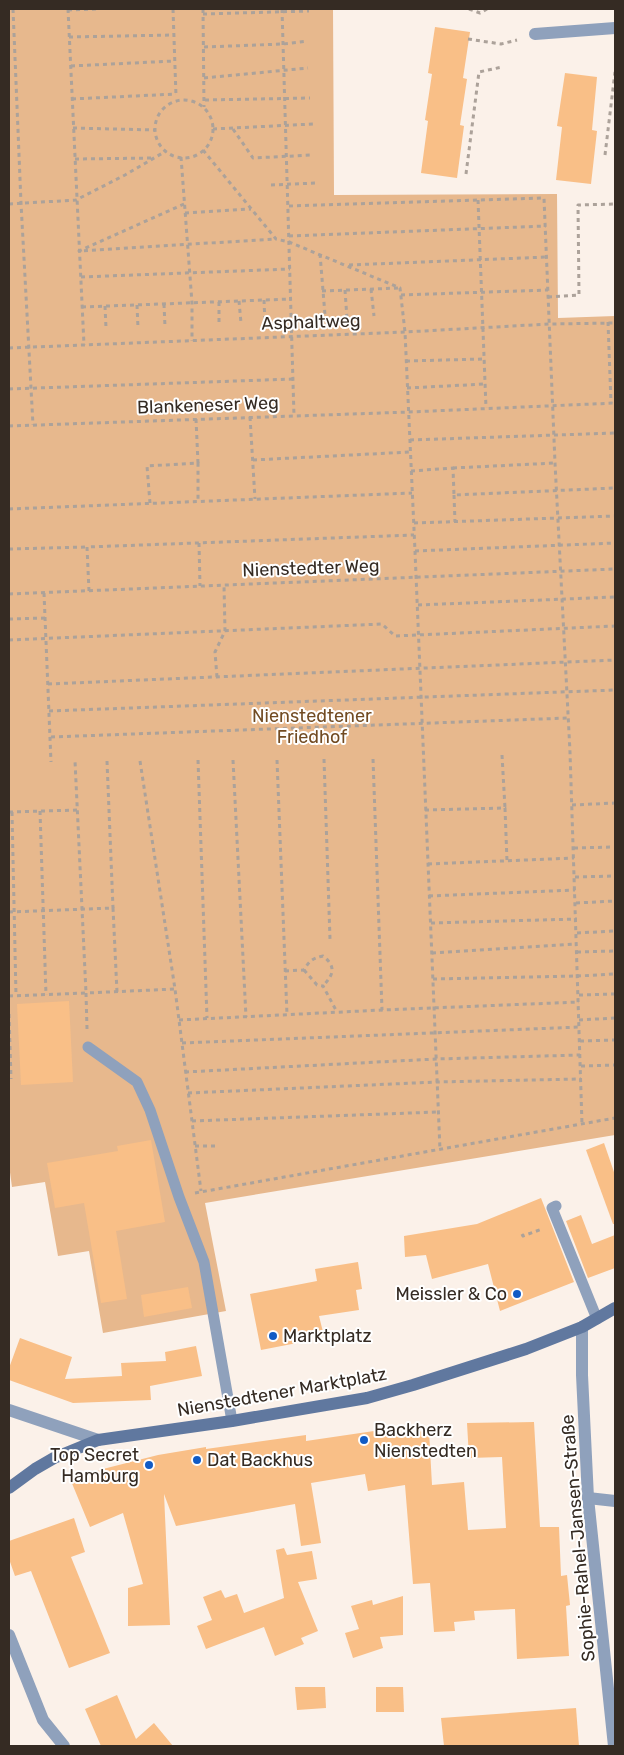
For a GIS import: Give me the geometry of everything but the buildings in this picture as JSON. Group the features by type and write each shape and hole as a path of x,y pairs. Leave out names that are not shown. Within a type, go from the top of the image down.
{"street":[{"path":"535,34 615,28"},
{"name":"Nienstedtener Marktplatz","path":"9,1488 54,1458 98,1440 232,1421 367,1398 493,1360 582,1327 615,1308"},
{"name":"Sophie-Rahel-Jansen-Straße","path":"582,1327 582,1376 588,1498 614,1746"},
{"name":"Nienstedtener Marktplatz","path":"9,1410 98,1440"},
{"path":"588,1498 615,1500"},
{"path":"9,1635 43,1720 64,1746"}],"lane":[{"path":"88,1047 137,1082 150,1110 179,1197 204,1262 232,1421"},
{"path":"556,1206 552,1208 597,1319"}],"path":[{"path":"13,9 33,425"},
{"path":"84,345 68,9 96,9"},
{"path":"173,9 176,101"},
{"path":"203,9 204,108"},
{"path":"469,9 480,13 486,9"},
{"path":"203,14 282,10 309,11"},
{"path":"282,10 294,416"},
{"path":"468,39 502,44 535,34"},
{"path":"69,37 174,35"},
{"path":"204,47 283,44 307,41"},
{"path":"70,66 174,61"},
{"path":"466,174 480,72 502,67"},
{"path":"204,78 308,68"},
{"path":"605,155 615,72"},
{"path":"72,99 176,94"},
{"path":"205,100 310,98"},
{"path":"191,100 204,108 209,114 213,129 208,144 197,155 181,157 166,151 160,145 155,130 156,120 160,112 167,105 176,101 191,100"},
{"path":"213,129 313,124"},
{"path":"73,128 155,130"},
{"path":"232,128 253,158 312,155"},
{"path":"203,150 276,240"},
{"path":"9,204 76,200 166,151"},
{"path":"181,157 192,303 192,341"},
{"path":"75,159 155,158"},
{"path":"271,185 316,183"},
{"path":"288,206 544,198 554,463 574,848 582,1124"},
{"path":"478,200 486,408"},
{"path":"79,251 184,204"},
{"path":"548,297 579,295 578,205 615,204"},
{"path":"185,213 251,209"},
{"path":"289,236 546,226"},
{"path":"79,251 276,240 290,242 400,288"},
{"path":"320,254 324,315"},
{"path":"346,265 547,257"},
{"path":"80,277 290,269"},
{"path":"322,291 400,288"},
{"path":"400,288 405,332 418,605 440,1150"},
{"path":"371,289 374,316"},
{"path":"345,290 347,319"},
{"path":"401,296 548,290"},
{"path":"82,307 291,298"},
{"path":"264,300 265,323"},
{"path":"239,301 240,323"},
{"path":"219,302 219,322"},
{"path":"164,304 165,327"},
{"path":"137,305 138,328"},
{"path":"105,306 106,328"},
{"path":"608,322 613,403"},
{"name":"Asphaltweg","path":"9,348 405,332 549,324 615,323"},
{"path":"406,361 484,360"},
{"path":"9,389 293,379"},
{"path":"407,388 485,384"},
{"name":"Blankeneser Weg","path":"9,426 613,403"},
{"path":"250,417 255,500"},
{"path":"196,419 198,502"},
{"path":"410,440 615,433"},
{"path":"253,460 410,452"},
{"path":"150,503 147,466 198,463"},
{"path":"411,471 554,463"},
{"path":"453,468 455,522"},
{"path":"454,495 615,488"},
{"path":"9,509 412,494"},
{"path":"414,523 615,516"},
{"path":"9,549 414,535"},
{"path":"199,543 200,586"},
{"path":"415,551 615,543"},
{"path":"86,547 89,591"},
{"name":"Nienstedter Weg","path":"9,594 615,568"},
{"path":"217,677 215,652 225,631 224,585"},
{"path":"44,593 51,762"},
{"path":"418,605 615,597"},
{"path":"9,619 46,618"},
{"path":"9,640 382,624 396,636 615,626"},
{"path":"48,684 615,660"},
{"path":"49,711 615,690"},
{"path":"51,737 568,718"},
{"path":"502,755 507,861"},
{"path":"324,759 330,939"},
{"path":"373,759 382,1010"},
{"path":"198,760 206,1018"},
{"path":"234,760 246,1017"},
{"path":"277,760 287,1015"},
{"path":"76,761 88,1047"},
{"path":"107,761 117,992"},
{"path":"140,761 175,989 201,1191 615,1118"},
{"path":"572,805 615,803"},
{"path":"426,810 505,808"},
{"path":"16,996 10,812 78,810"},
{"path":"40,811 46,995"},
{"path":"574,848 615,847"},
{"path":"428,864 574,858"},
{"path":"575,877 615,876"},
{"path":"429,896 575,890"},
{"path":"576,903 615,901"},
{"path":"9,912 113,908"},
{"path":"431,923 576,919"},
{"path":"577,933 615,931"},
{"path":"432,953 577,944"},
{"path":"577,952 615,951"},
{"path":"304,970 314,958 324,956 330,962 332,971 331,978 323,986"},
{"path":"284,971 304,970"},
{"path":"304,970 317,985 323,986"},
{"path":"433,979 615,974"},
{"path":"323,986 337,1012"},
{"path":"9,996 175,989"},
{"path":"579,994 615,994"},
{"path":"179,1020 434,1007 579,1002"},
{"path":"9,1014 11,1079"},
{"path":"579,1020 615,1018"},
{"path":"182,1043 580,1027"},
{"path":"580,1041 615,1040"},
{"path":"185,1072 436,1059 580,1055"},
{"path":"580,1066 615,1065"},
{"path":"188,1093 437,1082 581,1079"},
{"path":"192,1121 438,1112"},
{"path":"195,1146 219,1146"},
{"path":"522,1234 523,1236 547,1227"}],"green space":[{"name":"Nienstedtener Friedhof","path":"9,9 333,9 334,195 557,194 558,318 615,316 615,1135 205,1203 226,1311 103,1333 89,1251 58,1256 45,1182 12,1187 9,1165"}],"place":[{"name":"Meissler & Co","path":"517,1294"},
{"name":"Marktplatz","path":"273,1336"},
{"name":"Backherz Nienstedten","path":"364,1440"},
{"name":"Dat Backhus","path":"197,1460"},
{"name":"Top Secret Hamburg","path":"149,1465"}]}
